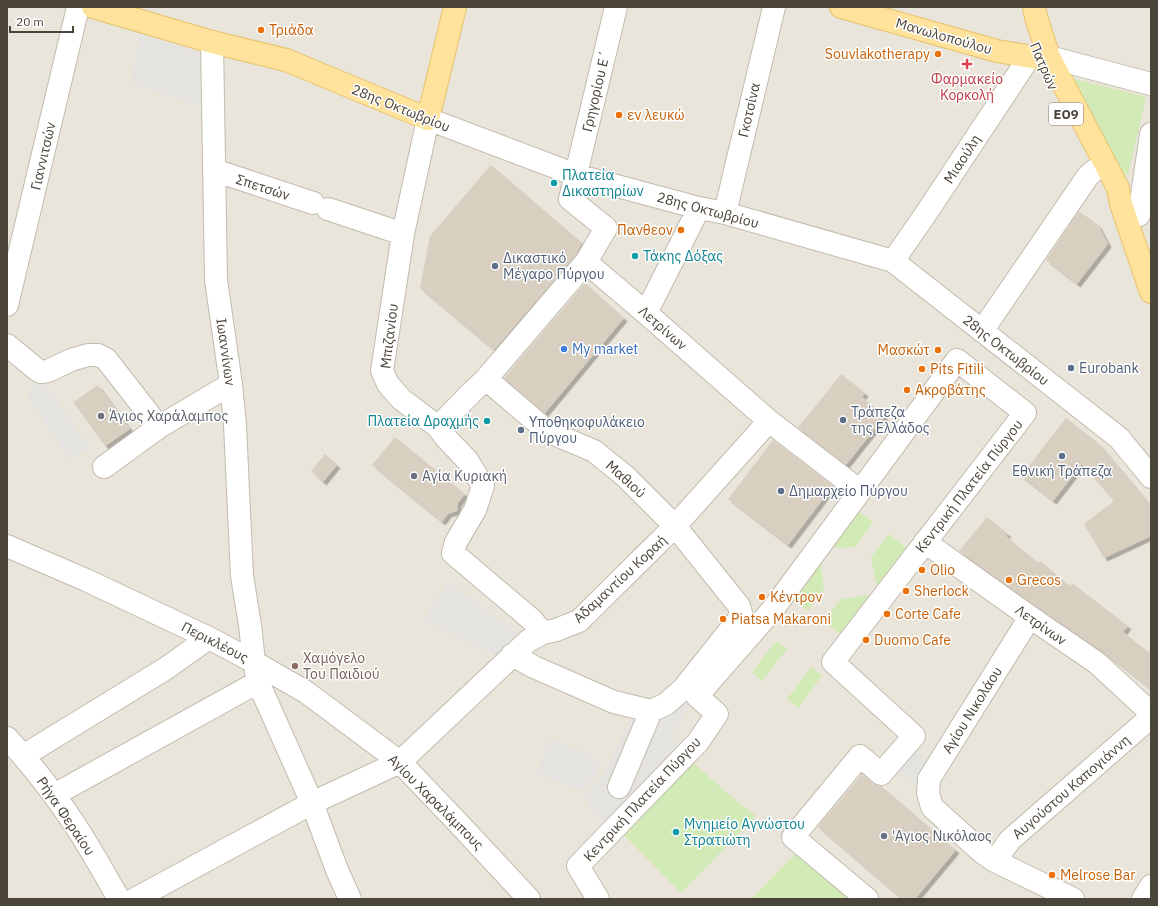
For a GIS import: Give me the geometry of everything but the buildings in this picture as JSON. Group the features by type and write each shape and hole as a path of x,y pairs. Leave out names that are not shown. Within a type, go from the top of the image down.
{"main road":[{"name":"28ης Οκτωβρίου","path":"93,7 149,15 212,42 286,60 428,119"},
{"name":"Μπιζανίου","path":"428,119 455,7"},
{"name":"Μανωλοπούλου","path":"841,7 997,51 1039,57"},
{"name":"Πατρών","path":"1024,7 1031,37 1046,76 1095,170 1110,192 1134,212"},
{"name":"Πατρών","path":"1034,7 1039,57 1134,212 1151,292"}],"street":[{"name":"Γιαννιτσών","path":"7,304 15,235 78,7"},
{"name":"Γρηγορίου Ε΄","path":"586,262 606,228 570,199 616,7"},
{"name":"Γκοτσίνα","path":"725,213 774,7"},
{"name":"Ιωαννίνων","path":"212,42 216,280 231,384 235,425 242,576 256,672"},
{"path":"1039,57 1151,84"},
{"name":"Μιαούλη","path":"893,261 1039,57"},
{"name":"28ης Οκτωβρίου","path":"428,119 576,175 699,208 725,213 893,261 1119,438 1151,476"},
{"name":"Μπιζανίου","path":"428,119 403,234 382,371 388,384 401,399 438,427 467,460 484,486 475,510 456,542 453,553 532,620 543,633"},
{"path":"1134,212 1151,134"},
{"name":"Σπετσών","path":"214,170 403,234"},
{"path":"982,331 1088,176 1095,170"},
{"path":"646,313 699,208"},
{"path":"438,427 486,379 586,262"},
{"name":"Λετρίνων","path":"586,262 769,421 860,492"},
{"path":"7,345 41,372 48,371 71,360 88,355 98,355 106,359 159,427"},
{"name":"Κεντρική Πλατεία Πύργου","path":"598,899 578,866 698,742 717,714 697,696 773,609 957,360 1025,413 833,662 914,736 881,774 860,756 793,837 867,899"},
{"name":"Μαθιού","path":"486,379 547,431 594,451 626,476 675,526 739,606 741,614 738,620 682,689 666,704 652,711"},
{"path":"104,466 150,435 159,427 231,384"},
{"name":"Αδαμαντίου Κοραή","path":"136,899 312,803 400,762 528,641 543,633 556,630 579,621 675,526 769,421"},
{"name":"Λετρίνων","path":"925,542 1030,618 1097,663 1151,713"},
{"name":"Περικλέους","path":"7,546 86,580 209,638 256,672"},
{"name":"Αγίου Νικολάου","path":"995,861 932,807 928,794 929,779 1030,618"},
{"path":"23,756 165,670 209,638"},
{"path":"512,655 534,667 614,702 652,711 618,787"},
{"path":"54,795 256,672 312,803 337,870 350,899"},
{"name":"Αγίου Χαραλάμπους","path":"256,672 306,692 400,762 529,899"},
{"name":"Αυγούστου Καπογιάννη","path":"995,861 1010,840 1151,718"},
{"name":"Ρήγα Φεραίου","path":"7,738 54,795 78,829 119,899"},
{"path":"995,861 1073,899"},
{"path":"1143,899 1151,886"}],"shaded area":[{"path":"7,7 1151,7 1151,899 7,899"},
{"path":"140,34 200,52 200,106 131,83"},
{"path":"39,376 90,447 70,460 27,396"},
{"path":"448,582 517,633 497,656 423,620"},
{"path":"683,700 690,707 670,739 685,749 607,828 584,798 605,772 631,718 651,724 664,718"},
{"path":"549,738 590,755 600,767 584,791 537,774"},
{"path":"914,748 931,762 915,785 897,770"}],"green space":[{"path":"1071,78 1146,97 1128,175 1120,173"},
{"path":"856,509 873,522 855,547 827,548"},
{"path":"889,534 906,547 877,586 871,557"},
{"path":"820,559 824,589 808,611 790,598"},
{"path":"870,595 842,635 824,622 841,599"},
{"path":"776,641 787,649 762,681 752,672"},
{"path":"811,667 822,676 798,708 787,699"},
{"path":"689,759 727,793 756,816 681,893 620,831"},
{"path":"805,844 866,899 751,899"}],"place":[{"name":"Τριάδα","path":"261,30"},
{"name":"Souvlakotherapy","path":"938,54"},
{"name":"Φαρμακείο Κορκολή","path":"967,64"},
{"name":"εν λευκώ","path":"619,115"},
{"name":"Πλατεία Δικαστηρίων","path":"554,183"},
{"name":"Πανθεον","path":"681,230"},
{"name":"Τάκης Δόξας","path":"635,256"},
{"name":"Δικαστικό Μέγαρο Πύργου","path":"495,266"},
{"name":"My market","path":"564,349"},
{"name":"Mασκώτ","path":"938,350"},
{"name":"Eurobank","path":"1071,368"},
{"name":"Pits Fitili","path":"922,369"},
{"name":"Ακροβάτης","path":"907,390"},
{"name":"Άγιος Χαράλαμπος","path":"101,416"},
{"name":"Τράπεζα της Ελλάδος","path":"843,420"},
{"name":"Πλατεία Δραχμής","path":"487,421"},
{"name":"Υποθηκοφυλάκειο Πύργου","path":"521,430"},
{"name":"Εθνική Τράπεζα","path":"1062,456"},
{"name":"Αγία Κυριακή","path":"414,476"},
{"name":"Δημαρχείο Πύργου","path":"781,491"},
{"name":"Olio","path":"922,570"},
{"name":"Grecos","path":"1009,580"},
{"name":"Sherlock","path":"906,591"},
{"name":"Κέντρον","path":"762,597"},
{"name":"Corte Cafe","path":"887,614"},
{"name":"Piatsa Makaroni","path":"723,619"},
{"name":"Duomo Cafe","path":"866,640"},
{"name":"Χαμόγελο Του Παιδιού","path":"295,666"},
{"name":"Μνημείο Αγνώστου Στρατιώτη","path":"676,832"},
{"name":"'Αγιος Νικόλαος","path":"884,836"},
{"name":"Melrose Bar","path":"1052,875"}]}
